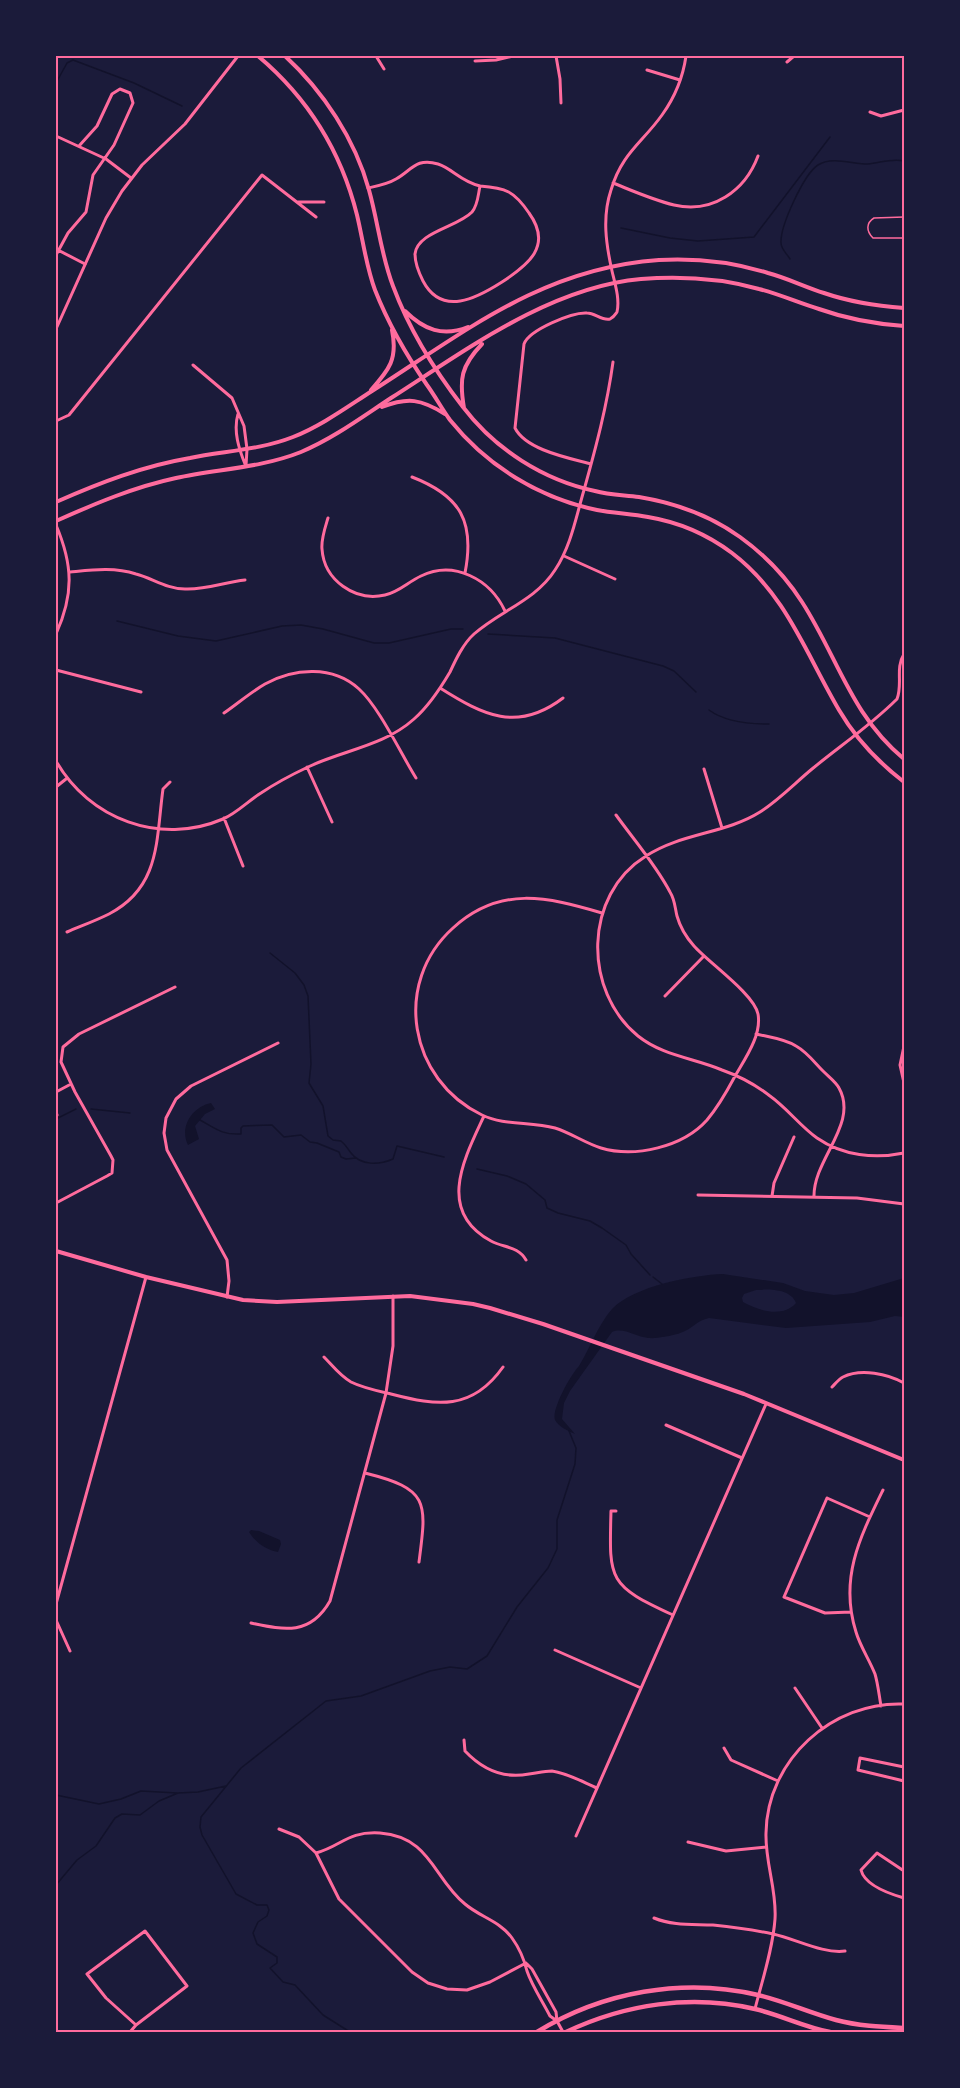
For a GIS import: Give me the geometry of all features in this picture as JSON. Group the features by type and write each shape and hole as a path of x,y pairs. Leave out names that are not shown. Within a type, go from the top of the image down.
{"main road":[{"path":"258,56 283,79 309,109 339,160 354,206 375,288 388,318 414,364 447,415 481,453 507,472 548,495 580,506 664,520 715,542 740,559 759,576 783,607 798,631 834,702 855,734 883,765 904,782"},
{"path":"285,56 311,83 333,114 358,161 368,188 387,270 402,308 428,355 464,408 494,440 543,473 584,489 660,501 703,516 727,528 752,547 790,585 813,621 852,697 870,724 904,759"},
{"path":"56,502 134,472 189,458 247,449 294,437 531,292 610,265 662,260 699,260 737,265 860,303 904,308"},
{"path":"56,524 103,500 139,488 174,478 273,461 302,451 339,433 513,322 547,305 590,289 639,280 689,278 725,281 772,292 844,317 904,326"},
{"path":"402,308 417,322 435,331 452,332 477,323"},
{"path":"367,394 386,374 391,364 394,339 388,318"},
{"path":"464,408 461,383 464,367 487,338"},
{"path":"375,409 392,403 413,401 426,404 447,415"},
{"path":"56,1251 146,1277 243,1300 277,1302 393,1296 427,1297 473,1304 582,1337 766,1402 904,1460"},
{"path":"537,2032 592,2005 645,1991 710,1988 759,1995 848,2023 904,2028"},
{"path":"565,2032 609,2015 649,2006 682,2002 709,2002 755,2009 830,2032"}],"street":[{"path":"56,329 110,211 131,178 185,124 238,56"},
{"path":"376,56 384,69"},
{"path":"475,61 513,56"},
{"path":"556,56 561,79 561,103"},
{"path":"591,464 540,448 517,433 515,428 524,344 531,334 575,315 592,313 605,319 613,317 618,309 605,225 608,200 613,183 629,152 656,122 670,102 680,80 686,56"},
{"path":"788,62 794,56"},
{"path":"647,70 680,80"},
{"path":"79,146 97,126 112,94 120,89 132,95 133,103 106,159 93,175 86,212 56,252 85,264"},
{"path":"870,112 881,116 904,110"},
{"path":"56,136 106,159 131,178"},
{"path":"613,183 674,205 704,206 722,200 738,189 750,174 758,156"},
{"path":"368,188 392,182 411,167 428,162 442,165 462,180 480,186 507,190 521,202 537,226 536,252 524,268 478,296 458,302 437,296 425,285 416,260 416,249 423,239 471,213 476,204 480,186"},
{"path":"56,421 69,416 262,175 316,217"},
{"path":"297,202 324,202"},
{"path":"56,761 66,779 81,795 111,815 137,825 157,829 190,827 224,818 279,781 331,757 371,745 416,717 440,688 470,638 504,611 532,595 544,584 564,556 603,422 613,362"},
{"path":"193,365 232,398 243,420 247,449 246,466"},
{"path":"238,414 236,422 239,450 246,466"},
{"path":"412,477 444,494 460,511 469,539 465,573"},
{"path":"328,518 322,548 326,564 338,582 353,592 366,596 386,595 432,572 453,570 465,573 488,588 504,611"},
{"path":"56,524 67,554 70,572 65,610 56,634"},
{"path":"564,556 615,579"},
{"path":"70,572 117,570 183,590 245,580"},
{"path":"904,654 900,661 900,690 897,699 772,804 752,817 669,844 636,863 616,885 602,913 597,944 599,971 609,998 621,1019 639,1036 663,1051 736,1075 771,1096 818,1138 831,1146 865,1156 882,1157 904,1153"},
{"path":"56,670 141,692"},
{"path":"224,713 274,680 296,673 327,673 345,679 367,697 416,778"},
{"path":"440,688 476,710 509,717 537,713 563,698"},
{"path":"307,767 332,822"},
{"path":"704,769 722,828"},
{"path":"56,788 66,779"},
{"path":"67,932 111,913 140,890 147,880 156,850 163,789 170,782"},
{"path":"602,913 553,899 520,898 502,901 483,908 459,922 436,945 426,962 416,1006 416,1024 421,1049 432,1070 447,1090 484,1116 503,1122 557,1129 602,1148 627,1151 649,1150 672,1144 705,1121 736,1075 756,1034 757,1011 751,1000 685,935 677,918 671,892 616,815"},
{"path":"224,818 243,866"},
{"path":"665,996 704,956"},
{"path":"56,1203 107,1176 113,1169 111,1156 71,1084 60,1057 66,1043 79,1034 175,987"},
{"path":"756,1034 795,1045 837,1085 845,1107 844,1118 815,1179 814,1197"},
{"path":"227,1297 229,1281 227,1260 167,1150 165,1124 169,1110 176,1099 191,1086 278,1043"},
{"path":"904,1046 900,1065 904,1083"},
{"path":"56,1092 71,1084"},
{"path":"484,1116 461,1166 458,1181 459,1201 467,1220 474,1229 495,1243 521,1252 526,1260"},
{"path":"772,1196 774,1183 794,1137"},
{"path":"699,1195 857,1198 904,1204"},
{"path":"56,1604 57,1592 146,1277"},
{"path":"251,1623 281,1629 299,1628 315,1620 326,1609 333,1591 386,1393 393,1346 393,1296"},
{"path":"324,1357 350,1381 386,1393 432,1403 453,1402 482,1389 502,1367"},
{"path":"832,1387 842,1377 864,1373 890,1376 904,1383"},
{"path":"576,1836 766,1402"},
{"path":"666,1425 742,1458"},
{"path":"365,1473 403,1484 418,1499 424,1518 419,1562"},
{"path":"881,1706 876,1676 858,1638 851,1612 850,1583 853,1559 883,1490"},
{"path":"851,1612 825,1613 784,1597 827,1498 870,1517"},
{"path":"616,1511 611,1511 610,1555 617,1578 629,1593 673,1615"},
{"path":"56,1620 70,1651"},
{"path":"555,1650 641,1688"},
{"path":"795,1688 822,1728"},
{"path":"755,2009 775,1920 775,1895 766,1847 766,1831 769,1807 778,1781 795,1754 822,1728 847,1715 881,1706 904,1704"},
{"path":"464,1740 465,1750 471,1758 490,1770 518,1775 559,1772 597,1788"},
{"path":"724,1748 731,1760 778,1781"},
{"path":"904,1767 860,1758 858,1770 904,1781"},
{"path":"279,1829 299,1837 316,1853 339,1899 412,1972 428,1983 457,1990 479,1987 526,1963"},
{"path":"316,1853 358,1834 382,1833 403,1839 419,1848 456,1896 474,1911 496,1923 512,1937 550,2016 565,2032"},
{"path":"688,1842 726,1851 766,1847"},
{"path":"904,1871 877,1853 861,1870 864,1877 879,1888 904,1898"},
{"path":"654,1918 668,1924 724,1926 773,1934 833,1953 845,1951"},
{"path":"130,2032 187,1986 145,1930 87,1974 106,1998 136,2025"},
{"path":"526,1963 532,1969 556,2012 556,2021"}],"lane":[{"path":"904,217 874,218 867,226 868,233 873,238 904,238"}],"shaded area":[{"path":"211,1103 215,1109 205,1114 195,1126 199,1139 188,1145 185,1131 189,1119 198,1109"},
{"path":"723,1274 783,1283 805,1291 834,1295 854,1293 904,1278 904,1317 895,1316 870,1322 786,1328 709,1318 682,1332 661,1337 648,1338 626,1331 612,1332 564,1403 562,1419 575,1434 559,1425 555,1420 555,1415 559,1400 602,1322 612,1309 634,1294 649,1288 680,1279","holes":["756,1290 785,1292 796,1303 791,1308 771,1312 743,1302 744,1294"]},
{"path":"251,1530 280,1540 278,1552 269,1550 258,1543 249,1532"}],"waterway":[{"path":"56,83 67,63 73,60 134,83 182,106"},
{"path":"621,228 698,241 754,237 830,137"},
{"path":"790,259 781,245 784,225 800,189 812,170 829,161 868,164 890,160 904,161"},
{"path":"117,621 178,636 216,641 282,626 301,625 374,643 389,643 451,629 463,629"},
{"path":"488,634 555,638 663,666 674,671 696,692"},
{"path":"709,710 730,720 769,724"},
{"path":"270,953 295,973 304,985 308,996 311,1064 309,1083 323,1106 328,1136 333,1140 341,1141 355,1157 370,1163 393,1159 397,1146 444,1157"},
{"path":"56,1119 76,1109"},
{"path":"91,1109 130,1113"},
{"path":"200,1120 229,1134 241,1134 243,1126 272,1125 284,1137 301,1135 310,1142 339,1152 341,1157 356,1158"},
{"path":"477,1169 507,1176 526,1184 545,1200 547,1208 590,1221 602,1228 626,1245 650,1275"},
{"path":"653,1277 662,1284"},
{"path":"350,2032 323,2015 295,1985 283,1982 270,1968 277,1963 277,1957 257,1944 253,1933 258,1922 267,1916 269,1910 267,1905 257,1905 236,1894 202,1835 201,1817 241,1768 326,1701 361,1696 430,1671 450,1667 467,1669 487,1656 517,1607 548,1568 557,1549 557,1520 575,1464 576,1448 569,1431"},
{"path":"56,1885 77,1860 96,1846 115,1818 122,1814 140,1815 159,1801 178,1793 198,1792 226,1786"},
{"path":"56,1795 99,1804 141,1791 177,1793"}]}
